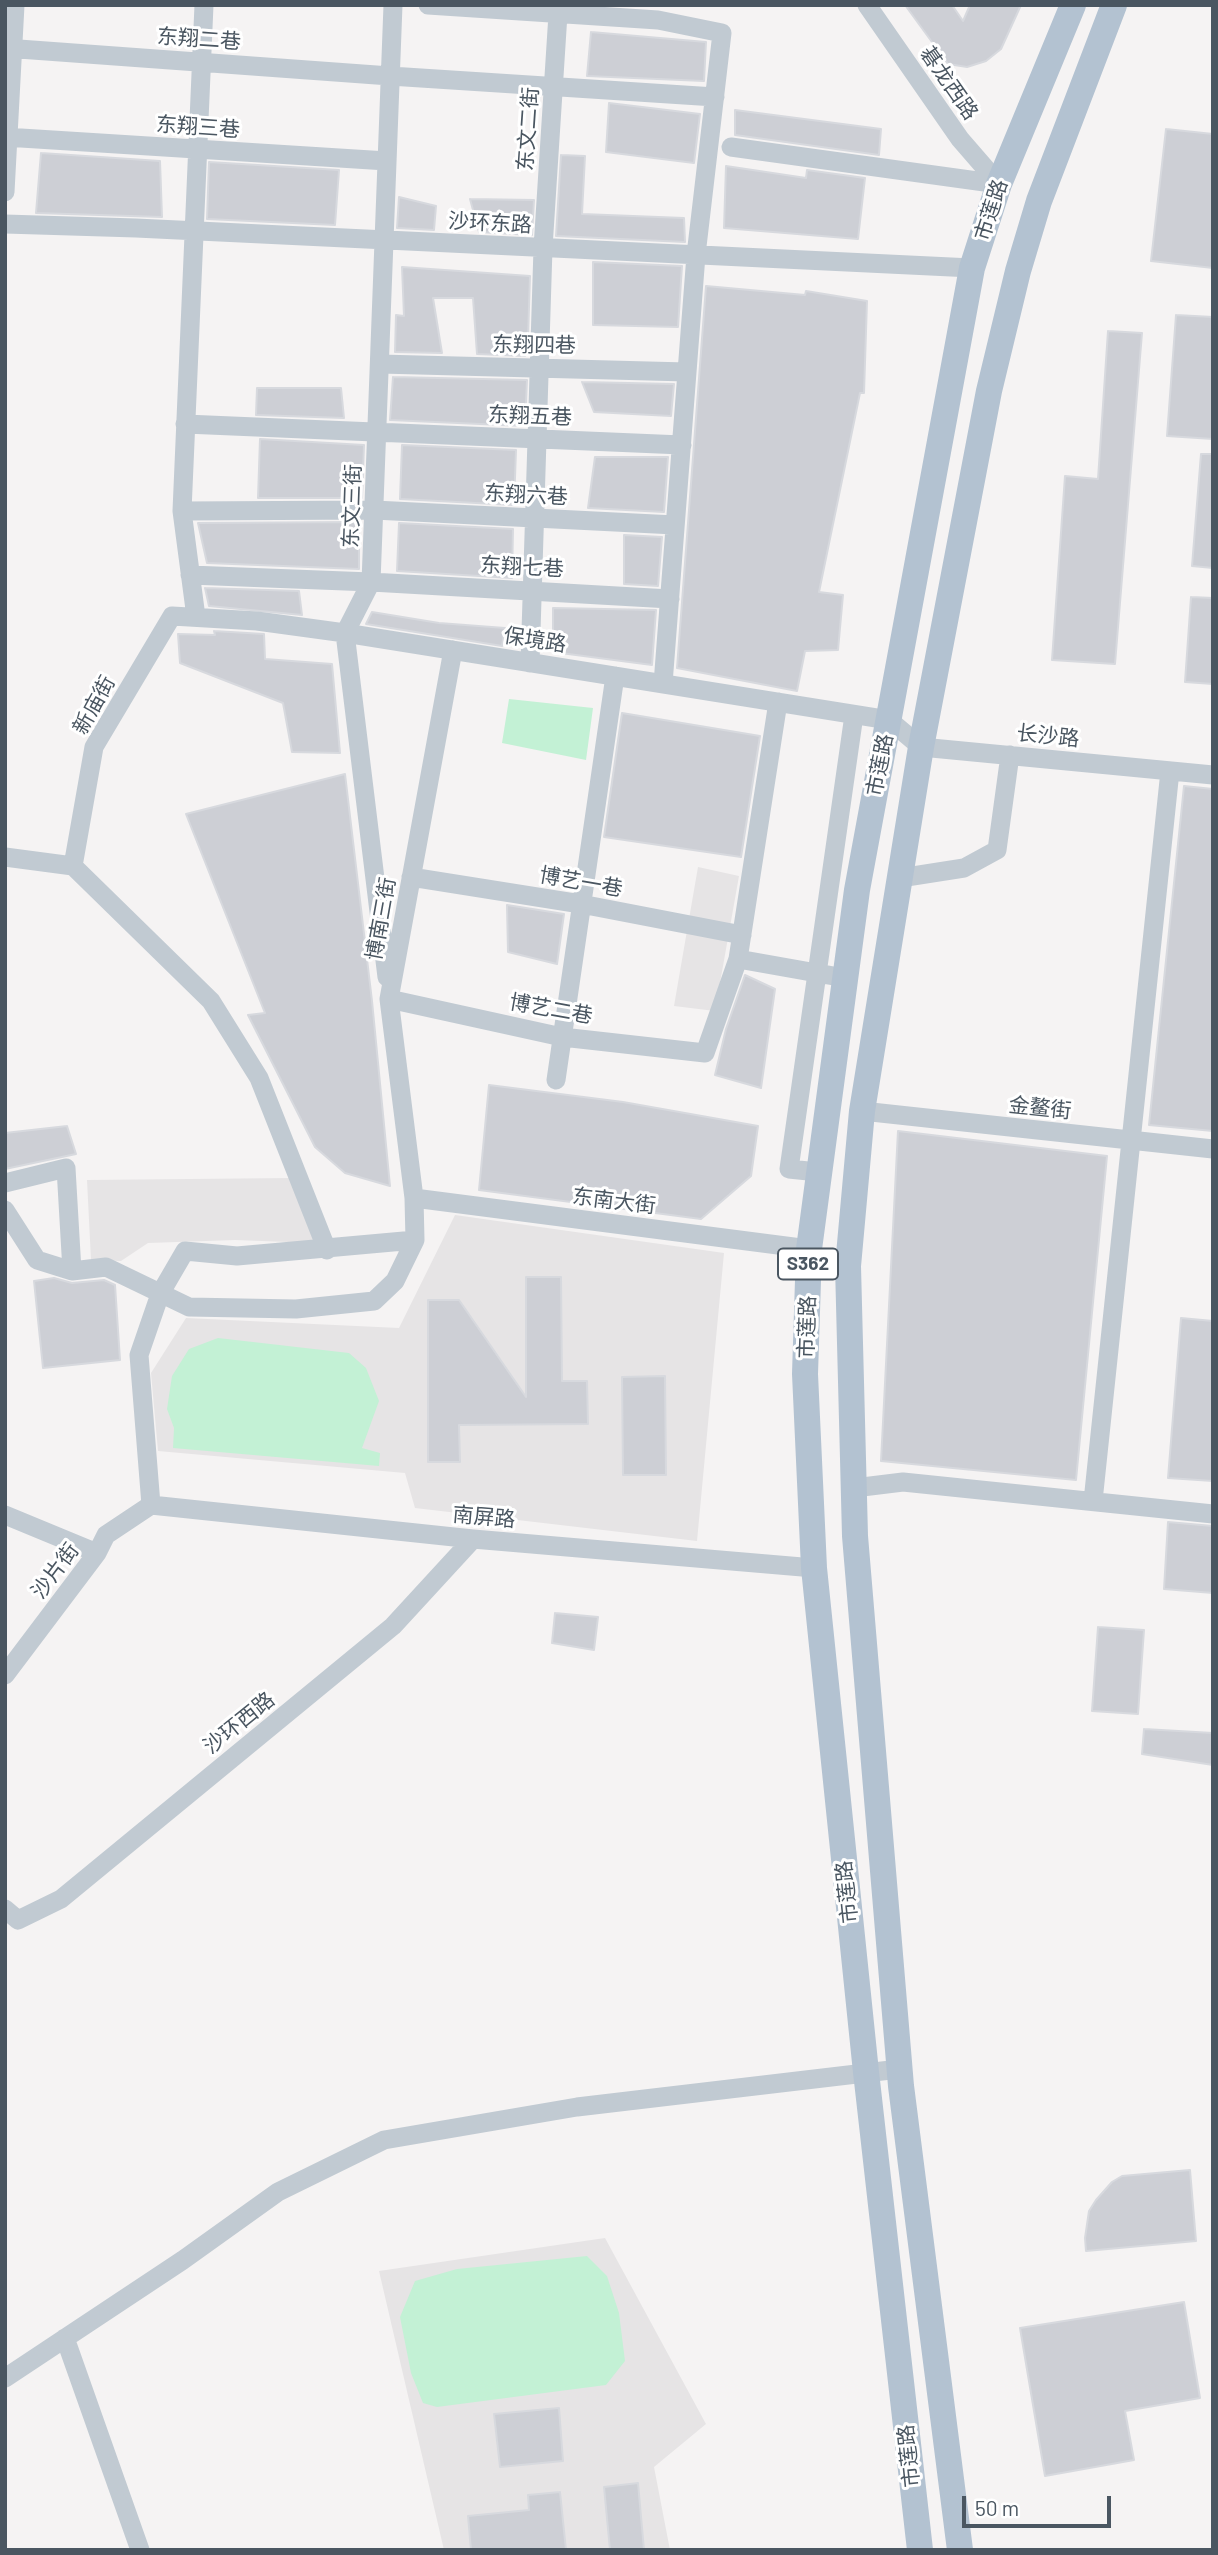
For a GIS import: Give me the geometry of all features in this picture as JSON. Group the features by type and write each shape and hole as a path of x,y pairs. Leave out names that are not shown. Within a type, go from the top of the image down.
{"main road":[{"name":"市莲路","path":"920,2550 866,2072 814,1568 805,1374 809,1249 857,890 972,268 999,184 1073,5"},
{"name":"市莲路","path":"961,2550 899,2069 856,1549 848,1266 862,1111 921,747 989,391 1018,271 1039,201 1114,5"}],"street":[{"path":"5,192 15,5"},
{"path":"196,617 182,511 204,5"},
{"name":"东文三街","path":"345,633 372,582 393,5"},
{"path":"428,5 658,20 722,33 696,256 663,684"},
{"name":"碁龙西路","path":"867,5 960,139 999,184"},
{"name":"东文二街","path":"530,663 543,248 558,14"},
{"name":"东翔二巷","path":"5,48 715,97"},
{"name":"东翔三巷","path":"7,137 387,161"},
{"path":"731,147 999,184"},
{"name":"沙环东路","path":"5,224 972,268"},
{"name":"东翔四巷","path":"380,363 687,372"},
{"name":"东翔五巷","path":"186,424 682,445"},
{"name":"东翔六巷","path":"182,511 374,510 676,525"},
{"name":"东翔七巷","path":"190,575 670,599"},
{"name":"保境路","path":"172,616 257,621 345,633 889,720"},
{"name":"新庙街","path":"73,866 94,747 172,616"},
{"path":"345,633 389,999"},
{"name":"博南三街","path":"415,1240 414,1198 389,999 453,650"},
{"path":"556,1080 615,676"},
{"path":"738,960 778,702"},
{"path":"738,960 778,702"},
{"path":"818,1172 789,1169 854,715"},
{"path":"889,720 921,747"},
{"name":"长沙路","path":"921,747 1213,775"},
{"path":"900,878 964,868 997,850 1010,755"},
{"path":"1093,1502 1170,771"},
{"path":"5,857 73,866 211,1001 258,1078 327,1250"},
{"name":"博艺一巷","path":"411,877 581,904 742,935"},
{"path":"738,960 845,978"},
{"name":"博艺二巷","path":"389,999 562,1037 705,1053 738,960"},
{"name":"金鳌街","path":"862,1111 1213,1149"},
{"path":"5,1182 66,1168 72,1271"},
{"name":"东南大街","path":"414,1198 809,1249"},
{"path":"5,1209 37,1260 72,1271 106,1267 189,1307 296,1309 374,1301 395,1281 415,1240"},
{"path":"151,1505 139,1355 160,1294 185,1251 237,1256 415,1240"},
{"path":"854,1488 903,1482 1213,1514"},
{"name":"南屏路","path":"151,1505 473,1539 814,1568"},
{"name":"沙片街","path":"5,1675 97,1553 106,1535 151,1505"},
{"path":"5,1515 97,1553"},
{"name":"沙环西路","path":"11,1914 61,1899 393,1626 473,1539"},
{"path":"5,2378 183,2260 278,2192 384,2140 577,2107 899,2069"},
{"path":"65,2338 140,2550"}],"shaded area":[{"path":"698,867 739,876 715,1011 674,1006"},
{"path":"292,1178 315,1243 235,1240 148,1243 121,1261 91,1260 87,1180"},
{"path":"455,1215 724,1253 697,1541 415,1508 405,1473 158,1451 151,1373 186,1318 399,1328"},
{"path":"605,2238 706,2424 654,2467 670,2550 444,2550 379,2271"}],"green space":[{"path":"509,699 593,708 586,760 502,743"},
{"path":"218,1338 349,1353 366,1368 379,1401 362,1448 380,1453 379,1466 173,1448 174,1428 167,1409 172,1376 189,1349"},
{"path":"587,2256 607,2276 619,2313 625,2361 606,2385 437,2407 423,2403 411,2373 400,2317 415,2281 457,2269"}],"building":[{"path":"905,5 952,5 963,21 970,5 1021,5 1001,49 986,61 967,67 948,64"},
{"path":"591,32 706,42 704,81 587,76"},
{"path":"609,103 700,114 694,163 606,152"},
{"path":"735,110 881,129 879,155 735,135"},
{"path":"1166,129 1213,134 1213,268 1151,261"},
{"path":"41,153 160,161 162,217 36,213"},
{"path":"561,155 585,156 582,214 684,218 685,242 556,236"},
{"path":"209,162 339,170 335,225 207,219"},
{"path":"726,166 806,178 807,170 865,178 858,239 724,228"},
{"path":"399,197 436,206 434,230 397,228"},
{"path":"470,199 534,200 532,235 479,232"},
{"path":"593,262 682,266 678,327 593,325"},
{"path":"402,267 530,276 525,356 477,354 473,298 433,298 442,353 395,352 396,315 404,316"},
{"path":"706,286 805,295 806,291 867,301 864,393 860,393 819,592 843,595 838,650 805,651 797,691 677,668"},
{"path":"1176,315 1213,317 1213,439 1167,436"},
{"path":"1108,331 1142,333 1115,664 1052,660 1065,476 1098,479"},
{"path":"393,377 527,380 525,426 390,420"},
{"path":"582,382 674,384 671,416 594,412"},
{"path":"257,388 341,388 344,418 256,415"},
{"path":"260,439 364,445 362,498 258,498"},
{"path":"402,445 516,450 514,505 400,499"},
{"path":"1201,454 1213,454 1213,568 1192,566"},
{"path":"595,457 668,457 664,512 588,508"},
{"path":"359,522 359,569 207,563 198,523"},
{"path":"399,523 513,529 512,578 397,571"},
{"path":"624,535 662,537 658,586 624,584"},
{"path":"205,588 299,591 302,615 209,606"},
{"path":"1191,597 1213,598 1213,684 1185,682"},
{"path":"553,608 656,610 652,665 553,652"},
{"path":"372,612 439,623 505,628 502,646 366,624"},
{"path":"214,631 264,634 265,659 332,664 340,753 292,752 283,703 180,663 178,634 215,635"},
{"path":"622,713 760,736 741,857 604,837"},
{"path":"345,774 372,1001 390,1186 345,1173 315,1147 248,1015 265,1013 186,814"},
{"path":"1184,786 1213,789 1213,1131 1149,1125"},
{"path":"507,905 564,914 557,964 508,952"},
{"path":"745,975 775,989 761,1088 715,1075 726,1029"},
{"path":"489,1085 623,1102 758,1126 751,1176 701,1219 479,1190"},
{"path":"67,1126 76,1154 5,1169 5,1133"},
{"path":"898,1131 1107,1156 1076,1480 881,1461"},
{"path":"526,1277 561,1277 562,1381 587,1381 588,1424 459,1425 460,1462 428,1462 428,1300 459,1300 526,1397"},
{"path":"54,1278 72,1283 104,1280 115,1285 120,1360 43,1368 34,1281"},
{"path":"1181,1318 1213,1321 1213,1481 1168,1478"},
{"path":"665,1376 666,1475 623,1475 622,1377"},
{"path":"1168,1522 1213,1526 1213,1593 1164,1589"},
{"path":"555,1613 598,1617 594,1650 552,1643"},
{"path":"1098,1627 1144,1630 1138,1714 1092,1711"},
{"path":"1144,1729 1213,1733 1213,1765 1142,1754"},
{"path":"1190,2170 1196,2241 1086,2251 1089,2211 1112,2182 1122,2176"},
{"path":"1184,2302 1200,2398 1125,2411 1134,2460 1045,2476 1020,2328"},
{"path":"559,2408 563,2461 500,2467 494,2414"},
{"path":"638,2483 644,2550 610,2550 604,2487"},
{"path":"560,2492 566,2550 471,2550 468,2516 529,2510 528,2495"}]}
